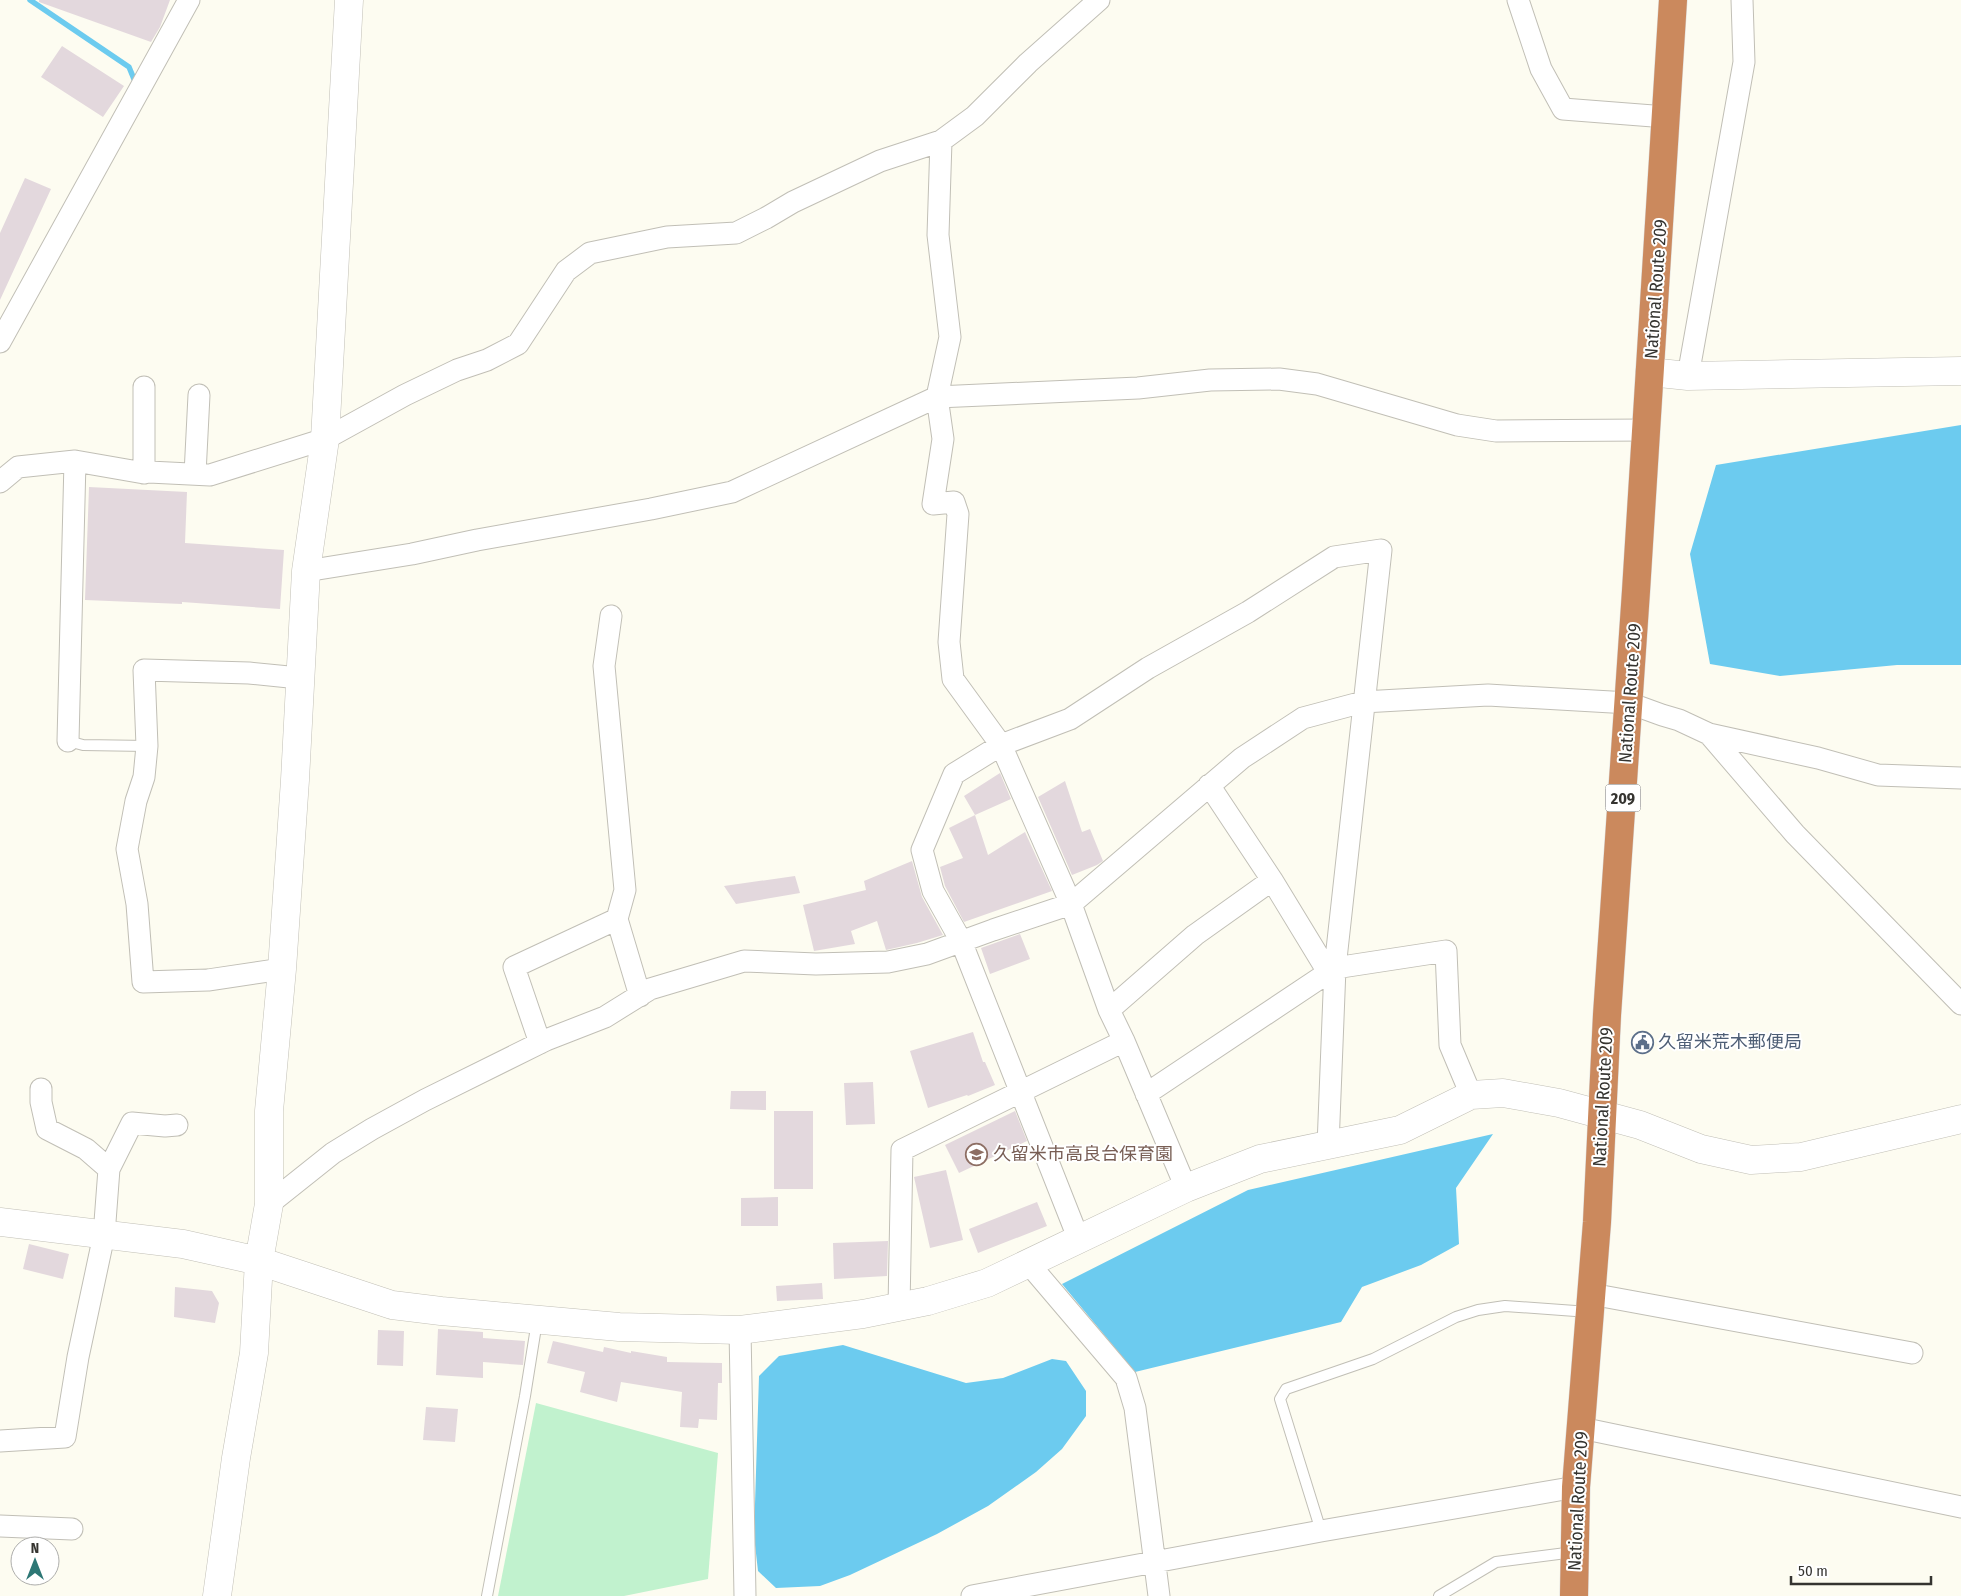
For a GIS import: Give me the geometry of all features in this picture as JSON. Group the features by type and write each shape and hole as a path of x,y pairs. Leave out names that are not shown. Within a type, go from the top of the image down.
{"highway":[{"name":"National Route 209","path":"1574,1596 1576,1488 1597,1222 1602,1115 1673,0"}],"street":[{"path":"0,342 190,0"},
{"path":"217,1596 236,1458 254,1353 259,1260 269,1204 269,1112 282,969 295,780 306,571 325,439 349,0"},
{"path":"0,482 18,467 75,462 144,473 210,475 325,439 405,395 456,370 487,360 518,344 566,270 590,253 667,237 736,233 801,198 880,161 941,141 975,116 1028,64 1099,0"},
{"path":"1518,0 1541,69 1563,109 1666,117"},
{"path":"1688,376 1744,62 1742,0"},
{"path":"941,141 938,235 950,337 937,397 943,439 933,504 954,502 958,514 950,642 953,679 1000,745 1071,904 1109,1010 1186,1188"},
{"path":"1650,372 1688,376 1961,371"},
{"path":"306,571 412,554 477,540 650,510 732,492 937,397 1097,390 1210,380 1279,379 1317,384 1449,423 1496,431 1646,430"},
{"path":"144,387 144,473"},
{"path":"195,474 198,395"},
{"path":"68,741 75,462"},
{"path":"1079,1240 961,941 932,891 922,850 954,774 1000,745 1070,719 1148,668 1248,612 1334,557 1381,550 1331,970 1328,1146"},
{"path":"612,616 604,666 625,890 618,919 640,996"},
{"path":"282,969 208,980 143,982 136,904 127,849 136,802 144,777 147,746 144,670 249,673 299,678"},
{"path":"269,1204 333,1153 372,1129 425,1100 540,1043 605,1017 650,989 744,961 816,964 888,962 927,954 1071,904 1242,758 1303,718 1363,702 1488,695 1629,703 1679,720 1709,734 1818,758 1878,775 1961,778"},
{"path":"1709,734 1795,834 1961,1004"},
{"path":"1209,785 1331,970"},
{"path":"1109,1010 1195,935 1272,880"},
{"path":"540,1043 514,967 618,919"},
{"path":"1146,1094 1331,970 1446,951 1450,1044 1470,1095"},
{"path":"899,1307 902,1150 1124,1041"},
{"path":"41,1089 41,1102 48,1129 86,1149 110,1169"},
{"path":"0,1222 183,1244 259,1260 392,1305 619,1327 740,1330 863,1314 928,1301 988,1284 1186,1188 1260,1159 1400,1130 1470,1095 1502,1093 1558,1103 1640,1125 1701,1149 1751,1160 1801,1157 1961,1119"},
{"path":"0,1441 65,1437 78,1357 104,1235 110,1169 132,1123 165,1126 177,1125"},
{"path":"1029,1264 1126,1378 1135,1408 1159,1596"},
{"path":"1590,1303 1912,1353"},
{"path":"740,1330 745,1596"},
{"path":"1581,1428 1961,1506"},
{"path":"972,1596 1039,1589 1154,1563 1321,1531 1576,1488"},
{"path":"0,1526 72,1529"}],"lane":[{"path":"68,741 83,745 147,746"},
{"path":"1321,1531 1280,1399 1286,1389 1373,1359 1456,1317 1478,1310 1505,1306 1590,1303"},
{"path":"487,1596 525,1396 537,1320"},
{"path":"1439,1596 1496,1562 1575,1552"}],"green space":[{"path":"536,1403 718,1453 708,1579 624,1596 498,1596"}],"water":[{"path":"1961,425 1961,665 1897,665 1780,676 1710,664 1690,554 1716,465"},
{"path":"1493,1134 1456,1188 1459,1244 1421,1265 1362,1287 1341,1322 1135,1372 1062,1284 1248,1190"},
{"path":"843,1345 966,1383 1003,1378 1052,1359 1066,1361 1086,1391 1086,1416 1062,1449 1036,1472 988,1506 937,1534 850,1575 820,1586 776,1588 758,1571 754,1536 759,1376 779,1356"}],"building":[{"path":"39,0 170,0 160,27 151,42 39,2"},
{"path":"62,46 124,86 103,117 41,77"},
{"path":"25,178 51,189 0,300 0,233"},
{"path":"89,487 187,492 185,543 284,550 280,609 182,602 182,604 85,600"},
{"path":"1000,773 1011,799 975,815 964,796"},
{"path":"1065,781 1082,832 1090,829 1103,861 1072,875 1038,797"},
{"path":"975,815 988,855 1025,832 1052,891 964,922 945,886 940,867 963,858 949,828"},
{"path":"912,861 922,897 943,935 886,950 877,921 851,931 855,944 814,951 803,905 866,890 864,881"},
{"path":"795,876 800,893 736,904 724,886"},
{"path":"1020,934 1030,959 990,974 981,948"},
{"path":"973,1032 983,1062 985,1062 995,1085 968,1096 928,1108 910,1051"},
{"path":"873,1082 875,1124 846,1125 844,1083"},
{"path":"731,1091 766,1091 766,1110 730,1109"},
{"path":"774,1111 813,1111 813,1189 774,1189"},
{"path":"1015,1111 1027,1141 959,1173 945,1145"},
{"path":"946,1170 963,1240 930,1248 914,1177"},
{"path":"778,1197 778,1226 741,1226 741,1198"},
{"path":"1037,1202 1047,1226 978,1253 969,1229"},
{"path":"888,1241 887,1276 834,1279 833,1243"},
{"path":"29,1244 69,1254 63,1279 23,1269"},
{"path":"822,1283 823,1299 777,1301 776,1286"},
{"path":"175,1287 212,1291 219,1303 215,1323 174,1317"},
{"path":"438,1329 483,1332 483,1338 525,1341 523,1365 483,1362 483,1378 436,1375"},
{"path":"378,1330 404,1331 403,1366 377,1365"},
{"path":"553,1341 603,1352 604,1347 631,1353 631,1351 667,1357 667,1362 722,1363 722,1383 718,1383 717,1420 699,1419 698,1428 680,1427 682,1392 621,1382 617,1402 580,1392 585,1372 547,1363"},
{"path":"426,1407 458,1409 455,1442 423,1440"}],"waterway":[{"path":"30,0 129,67 136,84"}],"place":[{"name":"久留米荒木郵便局","path":"1642,1042"},
{"name":"久留米市高良台保育園","path":"977,1154"}]}
